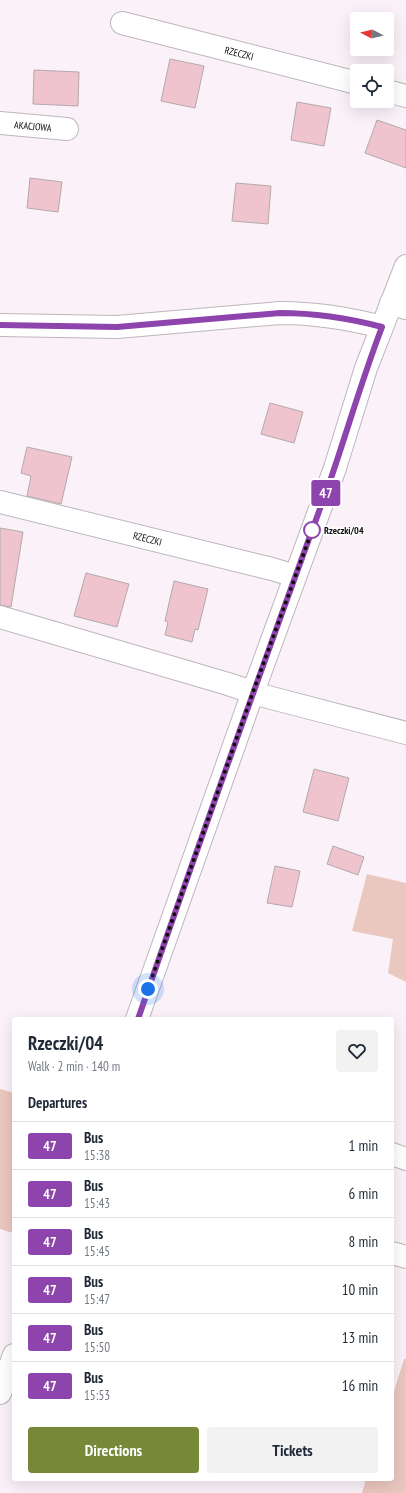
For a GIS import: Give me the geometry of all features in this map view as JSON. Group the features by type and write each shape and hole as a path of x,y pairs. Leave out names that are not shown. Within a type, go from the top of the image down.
{"street":[{"name":"RZECZKI","path":"122,23 350,81"},
{"path":"394,93 406,96"},
{"name":"AKACJOWA","path":"0,123 67,129"},
{"path":"139,1017 253,692 334,468 366,368 382,327 398,306 406,266"},
{"path":"0,325 117,327 280,313 304,313 333,316 382,327"},
{"name":"RZECZKI","path":"0,502 295,576"},
{"path":"0,617 264,696 406,733"},
{"path":"394,1155 406,1159"},
{"path":"394,1254 406,1257"},
{"path":"0,1393 12,1360"}],"shaded area":[{"path":"367,874 406,883 406,982 388,973 393,939 352,931"},
{"path":"0,1089 12,1092 12,1233 0,1229"},
{"path":"404,1359 406,1359 406,1493 362,1493 365,1481 394,1481 394,1392"}],"building":[{"path":"170,59 204,66 195,108 161,101"},
{"path":"34,70 79,72 78,106 33,104"},
{"path":"297,102 331,108 324,146 291,140"},
{"path":"377,120 406,130 406,168 365,153"},
{"path":"30,178 62,182 58,212 27,208"},
{"path":"236,183 271,186 268,224 232,221"},
{"path":"270,403 303,412 294,443 261,434"},
{"path":"27,447 72,457 61,504 27,496 31,476 21,473"},
{"path":"0,528 23,532 11,607 0,605"},
{"path":"86,573 129,584 117,627 74,616"},
{"path":"174,581 208,589 198,630 195,629 192,642 165,635 168,622 165,621"},
{"path":"314,769 349,778 338,821 303,812"},
{"path":"333,846 364,857 358,875 327,864"},
{"path":"275,866 300,871 292,907 267,903"}],"bus line":[{"name":"47","path":"0,325 117,327 280,313 304,313 333,316 382,327 366,368 334,468 253,692 139,1017"}],"place":[{"name":"Rzeczki/04","path":"312,530"}],"route":[{"path":"148,989 253,692 313,528 312,530"}]}
